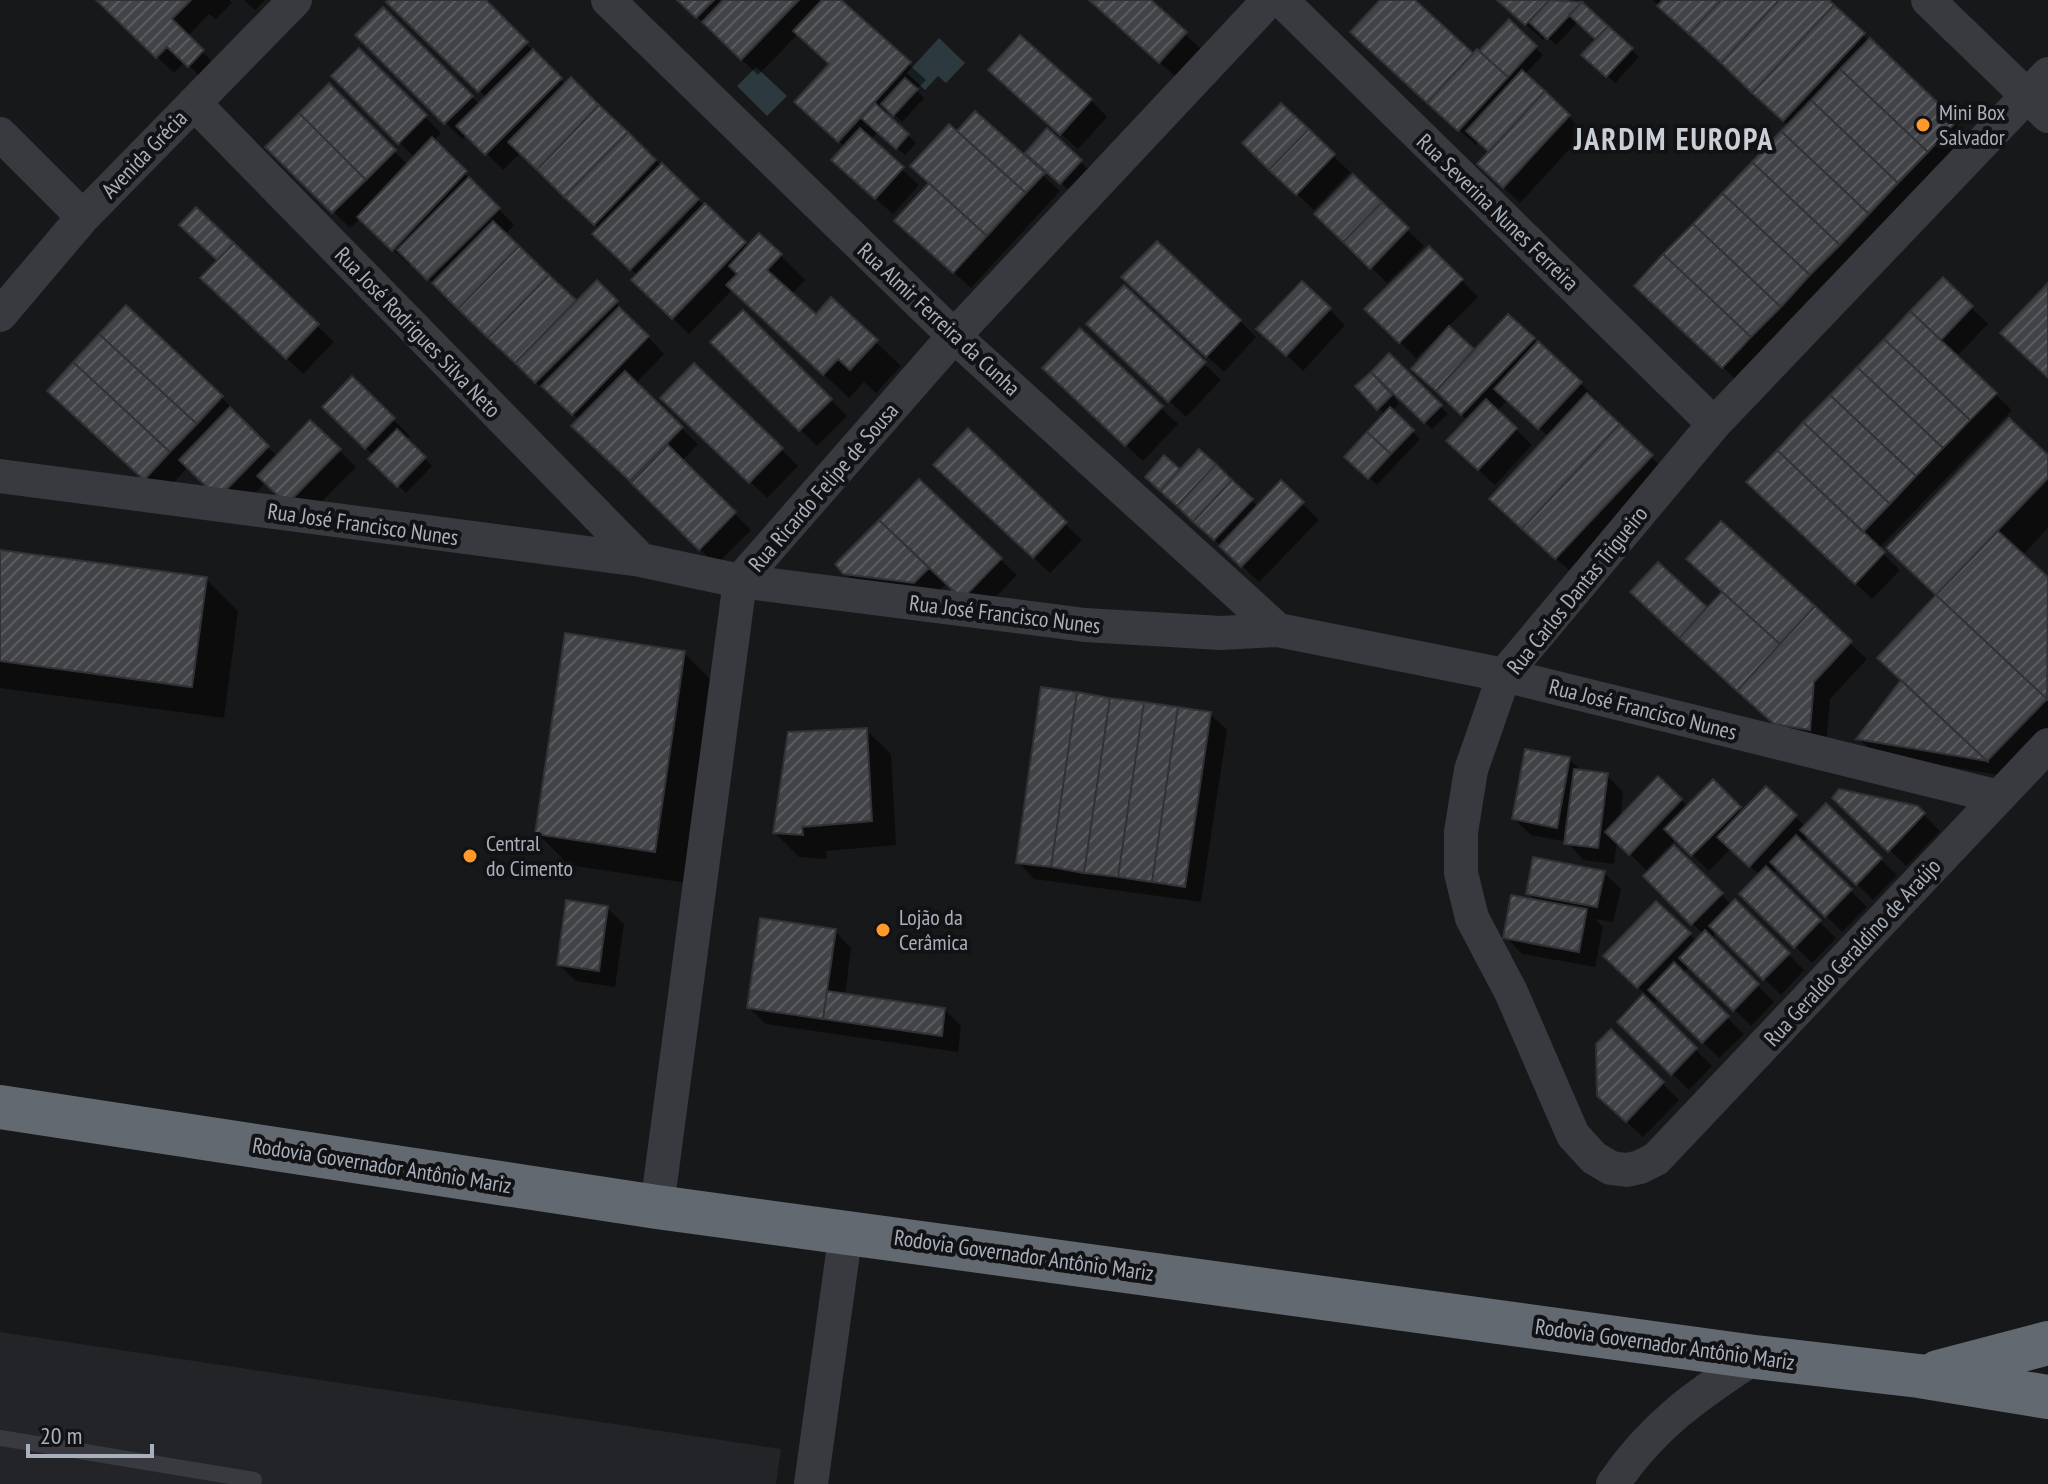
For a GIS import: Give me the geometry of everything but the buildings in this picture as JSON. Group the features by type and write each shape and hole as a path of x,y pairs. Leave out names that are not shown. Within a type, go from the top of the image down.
{"highway":[{"name":"Rodovia Governador Antônio Mariz","path":"0,1107 657,1207 1755,1357 1919,1376 2048,1397"},
{"path":"1919,1376 2048,1343"}],"street":[{"name":"Avenida Grécia","path":"0,315 83,217 295,0"},
{"name":"Rua Almir Ferreira da Cunha","path":"608,0 954,336 1278,630"},
{"name":"Rua Ricardo Felipe de Sousa","path":"657,1207 740,581 954,336 1269,0"},
{"name":"Rua Severina Nunes Ferreira","path":"1281,0 1714,424"},
{"path":"1928,0 2041,96"},
{"name":"Rua Carlos Dantas Trigueiro","path":"1656,1159 1627,1170 1611,1168 1594,1158 1573,1135 1511,992 1472,918 1461,873 1461,832 1471,770 1504,675 1714,424 2041,96"},
{"name":"Rua José Rodrigues Silva Neto","path":"194,103 641,560"},
{"path":"0,134 83,217"},
{"name":"Rua José Francisco Nunes","path":"0,476 641,560 740,581 1085,625 1221,633 1278,630 1504,675 1999,797"},
{"name":"Rua Geraldo Geraldino de Araújo","path":"1656,1159 2048,745"},
{"path":"811,1484 846,1231"},
{"path":"1613,1484 1627,1462 1659,1427 1698,1394 1755,1357"}],"lane":[{"path":"0,1438 254,1480"}],"shaded area":[{"path":"939,38 965,63 946,83 938,76 925,90 907,73"},
{"path":"756,67 787,96 767,116 737,86"},
{"path":"0,1332 781,1449 776,1484 0,1484"}],"place":[{"name":"Mini Box Salvador","path":"1923,125"},
{"name":"Central do Cimento","path":"470,856"},
{"name":"Lojão da Cerâmica","path":"883,930"}],"district":[{"name":"JARDIM EUROPA","path":"1674,138"}]}
